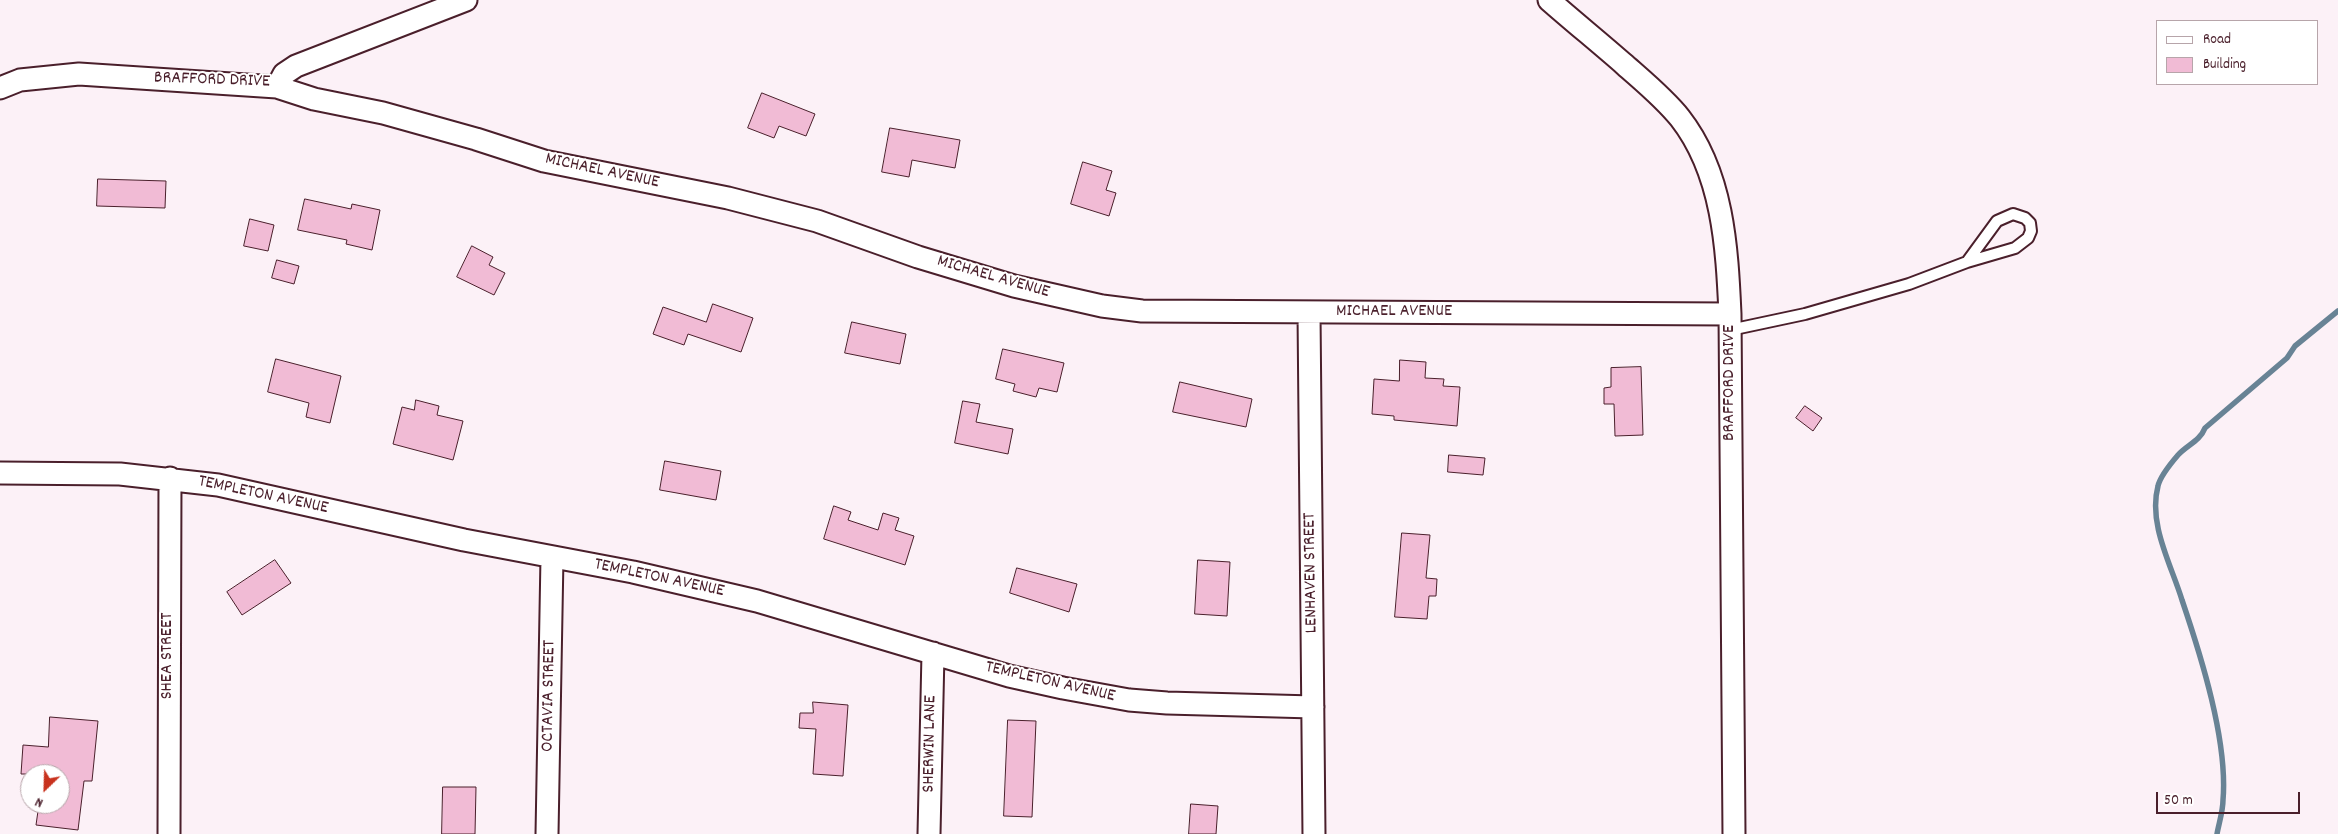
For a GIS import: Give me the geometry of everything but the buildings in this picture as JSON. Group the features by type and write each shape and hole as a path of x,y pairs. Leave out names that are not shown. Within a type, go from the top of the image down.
{"street":[{"name":"BRAFFORD DRIVE","path":"0,88 20,80 79,74 277,86 284,74 296,66 466,0"},
{"name":"BRAFFORD DRIVE","path":"1550,0 1648,86 1680,118 1694,140 1716,192 1727,250 1730,322 1734,834"},
{"name":"MICHAEL AVENUE","path":"277,86 314,98 383,113 544,160 728,198 808,219 1014,286 1093,304 1142,311 1730,322"},
{"name":"LENHAVEN STREET","path":"1309,313 1314,834"},
{"name":"TEMPLETON AVENUE","path":"0,473 120,474 170,478 218,485 464,540 633,572 757,601 1009,676 1063,688 1129,700 1313,707"},
{"name":"SHEA STREET","path":"169,834 170,478"},
{"name":"OCTAVIA STREET","path":"547,834 552,557"},
{"name":"SHERWIN LANE","path":"929,834 933,653"}],"lane":[{"path":"1730,322 1805,314 1909,284 1967,262 1987,258 2022,244 2028,238 2031,231 2030,223 2025,218 2013,214 1997,221 1967,262"}],"waterway":[{"path":"2217,834 2223,804 2223,777 2217,726 2205,672 2158,529 2156,515 2158,486 2176,458 2200,436 2205,428 2287,358 2295,346 2338,311"}]}
